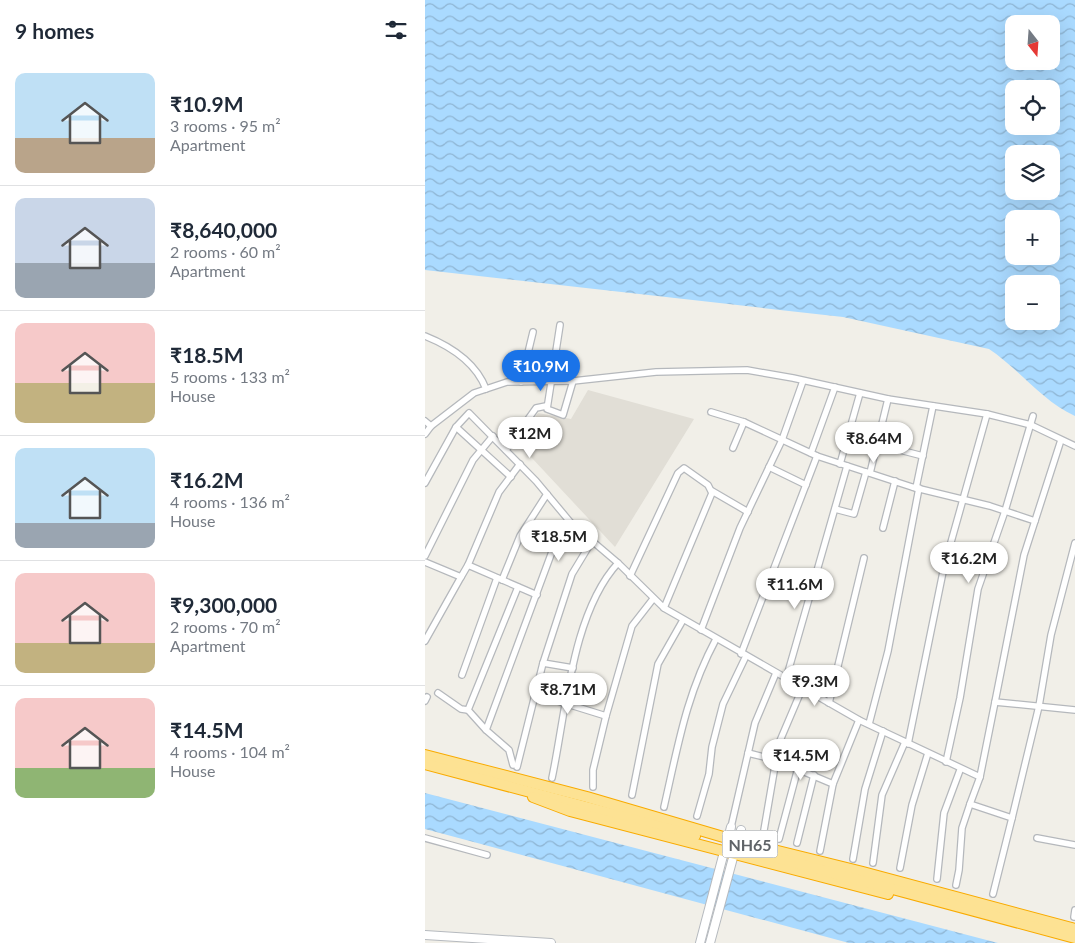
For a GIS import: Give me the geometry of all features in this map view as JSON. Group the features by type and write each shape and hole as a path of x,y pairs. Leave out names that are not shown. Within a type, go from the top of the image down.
{"highway":[{"name":"NH65","path":"425,754 587,797 737,841 863,872 1075,929"},
{"name":"NH65","path":"425,764 1075,938"},
{"path":"508,785 570,811 728,857 875,892 911,895"}],"street":[{"path":"560,325 547,409 563,415 573,380"},
{"path":"521,382 533,332"},
{"path":"425,336 452,348 480,377 486,389"},
{"path":"425,434 431,426 474,392 507,382 573,380 656,372 747,370 888,399 987,414 1031,425 1075,446"},
{"path":"701,630 748,512 781,440 803,381"},
{"path":"697,816 709,774 712,747 723,704 743,655 805,485 835,388"},
{"path":"840,464 860,393"},
{"path":"835,509 854,514 868,473 888,399"},
{"path":"506,450 536,408 547,406"},
{"path":"869,724 888,651 933,406"},
{"path":"425,483 456,427 469,412 520,464 571,523 618,563 664,608 859,720 960,770 980,777"},
{"path":"711,412 743,422 840,464 1035,521"},
{"path":"873,863 882,795 906,742 944,567 987,414"},
{"path":"946,762 960,698 978,589 1005,511 1033,416"},
{"path":"425,421 431,426"},
{"path":"733,448 743,422"},
{"path":"456,427 511,477"},
{"path":"425,556 473,460 493,436"},
{"path":"956,885 962,828 980,777 1024,555 1061,440"},
{"path":"892,448 923,456"},
{"path":"425,642 469,565 499,492 520,464"},
{"path":"787,679 847,466"},
{"path":"769,467 805,485"},
{"path":"630,576 680,469 684,468 708,485 712,491 748,512"},
{"path":"883,528 895,481"},
{"path":"664,608 712,491"},
{"path":"462,676 499,579 520,536 547,494"},
{"path":"486,730 503,679 553,548 571,523"},
{"path":"438,693 461,709 468,710 486,730 509,750 515,766 543,663 571,574 592,541"},
{"path":"993,894 1039,706 1051,635 1074,554 1075,543"},
{"path":"829,703 864,558"},
{"path":"425,562 461,577"},
{"path":"552,778 584,619 604,579 618,563"},
{"path":"469,565 537,594"},
{"path":"468,710 518,587"},
{"path":"593,787 593,770 606,716 632,626 653,599"},
{"path":"632,795 658,664 683,620"},
{"path":"664,807 689,698 700,669 716,639"},
{"path":"543,663 573,668"},
{"path":"730,829 755,723 776,673"},
{"path":"763,836 779,743 803,689"},
{"path":"535,694 606,716"},
{"path":"995,702 1075,710"},
{"path":"819,851 833,784 859,720"},
{"path":"853,859 865,789 883,731"},
{"path":"748,753 798,768 833,784"},
{"path":"900,868 912,805 928,753"},
{"path":"779,839 798,768"},
{"path":"937,878 944,812 960,770"},
{"path":"797,844 813,775"},
{"path":"970,804 1012,818"},
{"path":"425,838 487,855"},
{"path":"1037,838 1075,845"},
{"path":"700,943 706,915 728,857"},
{"path":"710,943 728,857"},
{"path":"425,935 551,943"}],"shaded area":[{"path":"588,390 694,419 615,547 517,442 538,413 571,419"}],"water":[{"path":"425,0 1075,0 1075,416 1052,402 989,349 843,317 425,270"},
{"path":"425,793 998,943 849,943 425,829"}]}
